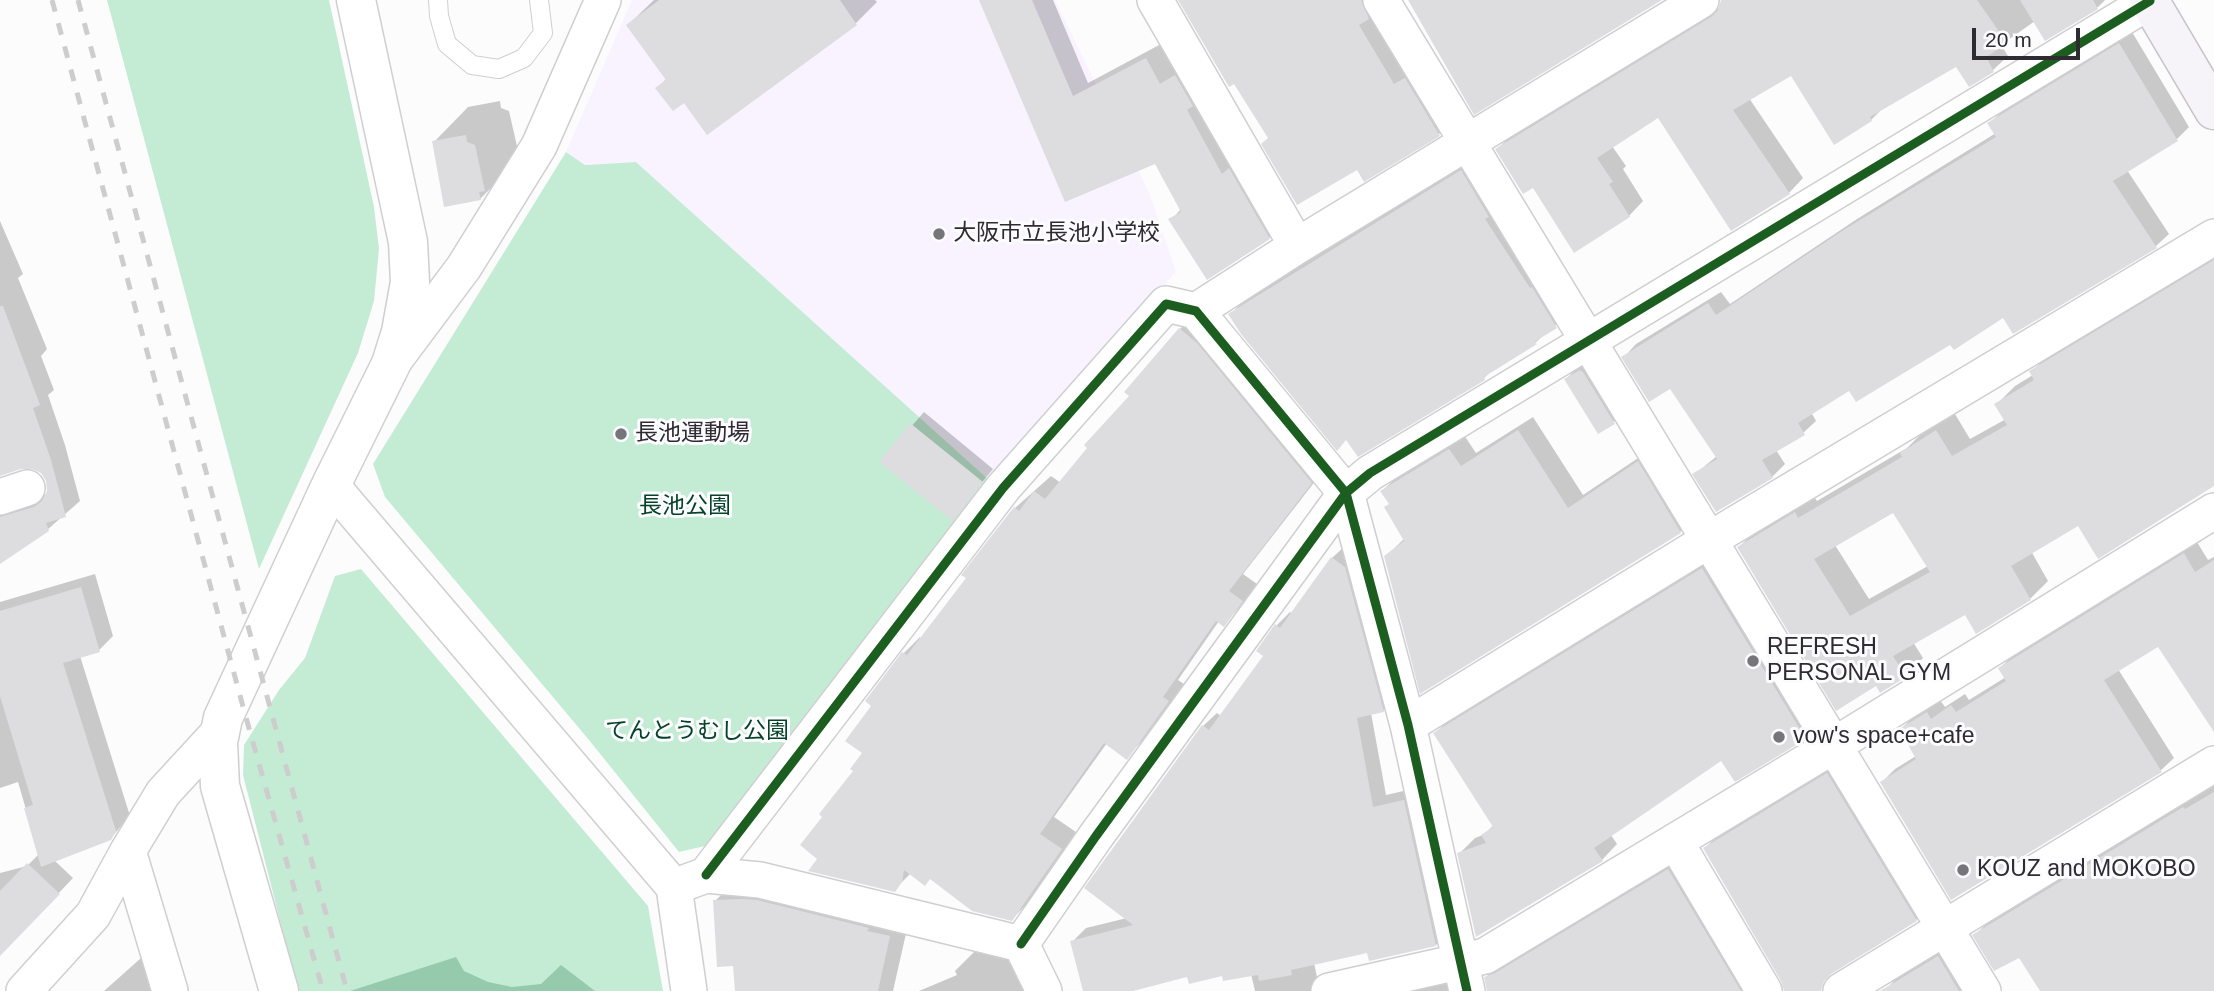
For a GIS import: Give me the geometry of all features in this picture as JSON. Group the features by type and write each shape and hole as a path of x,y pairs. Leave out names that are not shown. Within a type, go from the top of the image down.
{"main road":[{"path":"2150,0 2214,110"}],"street":[{"path":"279,991 220,786 218,743 223,718 331,485 391,364 401,332 410,282 408,242 356,0"},
{"path":"391,364 464,267 540,146 603,0"},
{"path":"1155,0 1297,247"},
{"path":"1381,0 1983,991"},
{"path":"1196,311 1701,0"},
{"path":"1021,944 1104,825 1346,493 1370,473 2150,0"},
{"path":"1408,725 1709,540 2214,237"},
{"path":"689,991 690,881 1003,488 1166,304 1196,311 1346,493 1408,725 1463,976"},
{"path":"331,485 690,881 760,880 1021,944"},
{"path":"1329,991 1463,976 1485,956 2214,511"},
{"path":"24,991 93,915 163,793 220,731"},
{"path":"1841,991 2214,764"},
{"path":"1675,841 1764,991"},
{"path":"128,851 170,991"},
{"path":"1021,944 1044,991"}],"lane":[{"path":"439,0 439,16 447,44 472,65 499,69 524,58 543,33 539,0"}],"shaded area":[{"name":"大阪市立長池小学校","path":"632,0 1055,0 1150,195 1176,272 989,480 636,162 585,165 566,152"},
{"path":"456,957 464,971 488,982 512,987 541,984 561,965 595,991 350,991"}],"green space":[{"path":"107,0 329,0 374,207 379,249 374,301 358,353 259,569"},
{"name":"長池公園","path":"566,152 585,165 636,162 989,480 705,846 679,852 589,740 385,497 373,464"},
{"path":"361,569 648,906 663,991 298,991 243,775 244,745 279,690 305,658 335,576"}],"building":[{"path":"659,0 840,0 857,25 707,135 684,103 673,111 655,88 666,80 626,25"},
{"path":"979,0 1032,0 1073,96 1146,58 1160,84 1175,75 1193,106 1187,110 1222,174 1229,168 1270,239 1207,280 1168,219 1181,212 1155,164 1065,202"},
{"path":"1178,0 1361,0 1369,19 1359,25 1394,84 1405,78 1440,136 1364,182 1357,170 1297,205 1261,144 1268,138 1234,84 1229,87"},
{"path":"1408,0 1662,0 1474,115"},
{"path":"1721,0 1977,0 2007,43 1986,57 1994,72 1969,87 1956,67 1870,117 1872,121 1834,145 1791,76 1733,110 1790,194 1731,231 1658,118 1597,158 1613,182 1609,184 1630,217 1574,253 1533,188 1523,194 1495,149 1711,17 1718,10"},
{"path":"2020,0 2093,0 2098,9 2045,41"},
{"path":"2119,43 2178,141 2113,181 2157,248 2013,334 2003,318 1954,350 1950,345 1856,402 1849,391 1798,423 1805,435 1762,460 1773,478 1716,512 1692,474 1717,459 1670,389 1649,402 1621,357 1708,303 1716,315 1842,231 1996,137 1987,123"},
{"path":"466,135 467,142 475,145 485,191 479,192 481,200 444,207 432,141"},
{"path":"1461,170 1489,217 1485,219 1557,328 1534,342 1537,344 1484,377 1485,380 1358,457 1346,440 1337,451 1241,334 1228,314"},
{"path":"2214,260 2214,486 2098,559 2078,526 2011,566 2031,600 1976,634 1965,615 1893,656 1906,677 1880,693 1876,686 1836,711 1737,547 1795,512 1798,518 1902,457 1900,453 1936,430 1952,456 2007,425 1994,404 2034,380 2029,371","holes":["1893,513 1930,572 1850,616 1814,559"]},
{"path":"0,306 3,306 40,405 33,408 51,460 66,517 46,523 49,531 0,564 0,517 34,507 42,501 47,491 46,481 41,473 32,469 21,469 0,476"},
{"path":"1179,328 1197,343 1312,483 1229,591 1243,601 1224,627 1216,621 1163,697 1169,701 1127,760 1104,743 1040,834 1062,849 1012,921 972,911 930,879 925,886 904,870 902,882 895,892 808,871 817,859 800,845 822,817 819,814 853,771 850,769 862,753 845,741 871,706 865,701 902,652 907,655 966,578 961,575 1014,507 1019,511 1034,491 1045,499 1087,448 1084,445 1129,396 1124,392"},
{"path":"1580,370 1615,424 1598,434 1564,379"},
{"path":"910,423 983,482 953,521 879,462"},
{"path":"1518,430 1568,508 1638,461 1681,533 1420,694 1384,556 1404,541 1384,507 1389,504 1380,491 1449,449 1461,466"},
{"path":"2184,553 2195,572 2214,560 2214,732 2158,647 2104,680 2162,772 1951,900 1880,782 1916,759 1899,729 1927,712 1931,719 1951,705 1956,712 2006,681 1998,668"},
{"path":"1331,557 1345,567 1384,712 1357,718 1373,807 1404,800 1436,946 1369,961 1367,953 1291,970 1292,975 1259,981 1258,975 1223,981 1222,976 1189,984 1187,977 1133,991 1083,991 1070,941 1133,925 1084,888 1202,725 1209,730 1263,656 1256,651 1275,624 1280,628"},
{"path":"1702,568 1806,739 1735,782 1721,761 1594,848 1603,861 1476,937 1457,853 1486,843 1481,835 1493,827 1433,733"},
{"path":"81,587 100,652 63,663 116,831 111,840 41,867 24,808 33,805 0,696 0,611"},
{"path":"1827,773 1917,921 1831,974 1824,981 1821,991 1784,991 1781,981 1703,848"},
{"path":"2214,792 2214,991 2040,991 2019,958 1994,971 1972,935 2183,807 2185,809"},
{"path":"27,863 60,894 0,956 0,891"},
{"path":"1668,869 1741,991 1487,991 1484,977 1495,973"},
{"path":"713,900 757,900 869,928 867,931 890,936 878,991 735,991 733,966 717,967"},
{"path":"1938,956 1959,991 1880,991"}],"railway":[{"path":"52,0 245,714 323,991"},
{"path":"78,0 347,991"}],"cycle path":[{"path":"1021,944 1096,836 1346,493 1370,473 2150,1"},
{"path":"706,875 1003,488 1166,304 1196,311 1346,493 1408,725 1467,991"}],"place":[{"name":"大阪市立長池小学校","path":"939,234"},
{"name":"長池運動場","path":"621,434"},
{"name":"REFRESH PERSONAL GYM","path":"1753,661"},
{"name":"vow's space+cafe","path":"1779,737"},
{"name":"KOUZ and MOKOBO","path":"1963,870"}],"park label":[{"name":"てんとうむし公園","path":"697,732"}]}
